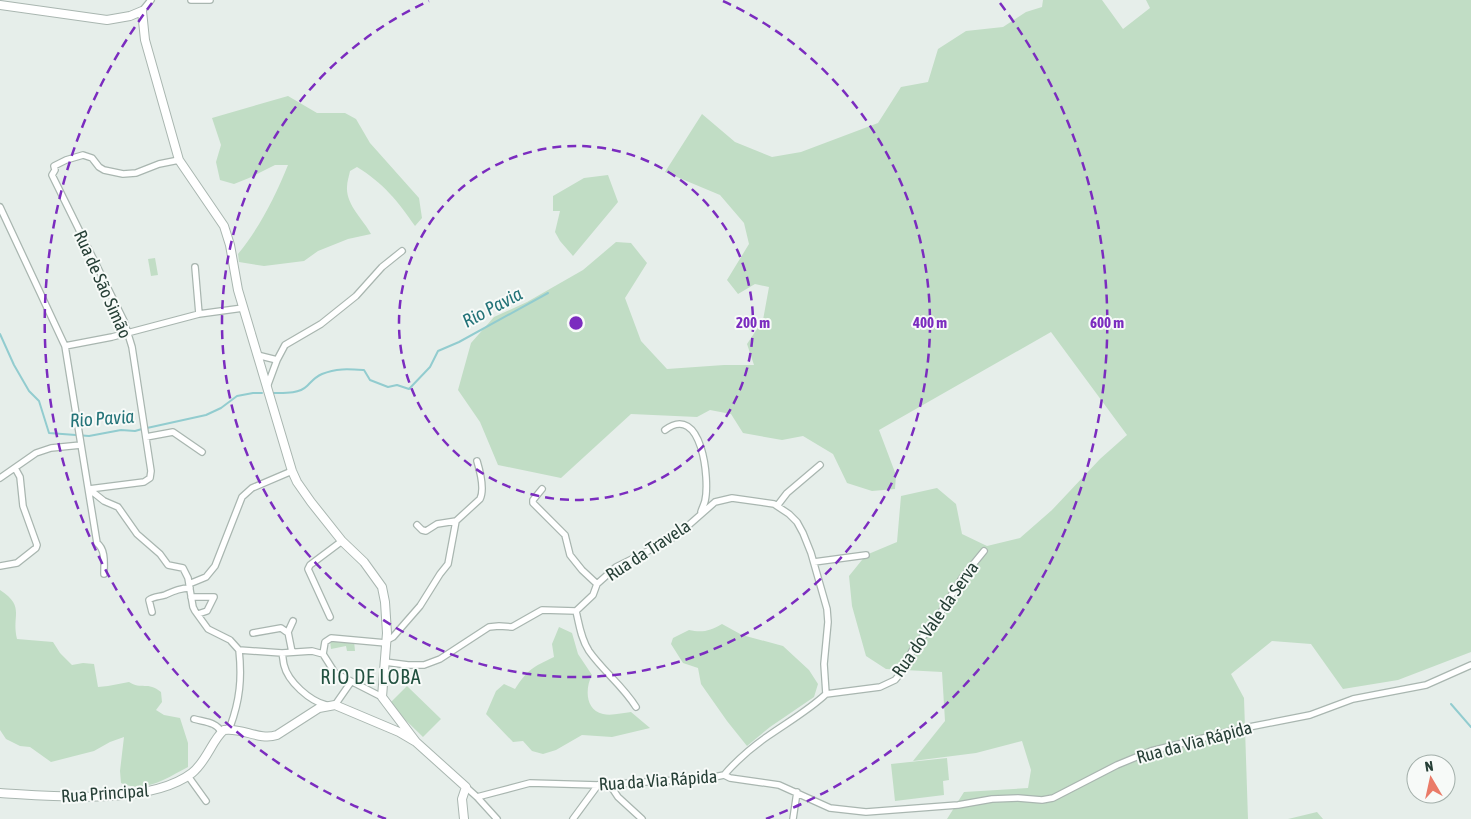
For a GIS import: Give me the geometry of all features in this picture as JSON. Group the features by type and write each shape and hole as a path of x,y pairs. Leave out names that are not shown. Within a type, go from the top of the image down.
{"street":[{"path":"0,5 107,20 130,16 142,11 151,0"},
{"path":"191,0 210,0"},
{"path":"142,11 145,40 179,160 224,226 230,245 235,278 243,308 292,470 301,489 342,541 364,562 382,587 385,602 387,642 382,697"},
{"name":"Rua de São Simão","path":"89,490 149,480 151,475 132,347 128,333 124,321 52,175 55,170 54,166 83,155 92,158 104,170 123,174 136,173 159,164 179,160"},
{"path":"0,208 65,346 97,543 102,547 104,574"},
{"path":"267,389 277,360 285,345 321,324 356,296 382,267 402,252"},
{"path":"195,266 199,314"},
{"path":"65,346 128,333 199,314 243,308"},
{"path":"257,355 277,360"},
{"path":"665,430 674,425 686,425 697,436 703,455 706,484 706,500 700,514"},
{"path":"146,437 173,432 202,452"},
{"path":"0,478 24,460 43,451 80,442"},
{"path":"416,524 426,531 437,524 456,521 480,499 482,495 480,469 477,461"},
{"path":"724,775 766,737 826,694 824,664 828,622 827,609 808,542 797,522 778,506 787,493 820,465"},
{"path":"0,566 17,563 36,548 37,545 23,506 20,477 15,468"},
{"path":"152,612 149,600 151,597 165,595 189,586 206,576 215,566 242,497 252,488 292,470"},
{"path":"542,489 533,500 533,503 565,535 570,555 597,584"},
{"path":"89,490 104,501 118,507 137,534 160,554 168,565 180,566 185,571 193,607 208,629 230,640 239,650 239,699 230,727 224,731"},
{"name":"Rua da Travela","path":"576,610 593,595 597,584 616,567 668,541 715,502 732,498 778,506"},
{"path":"401,729 394,714 382,697 335,673 323,654 325,642 331,638 387,642 393,637 420,606 448,564 456,521"},
{"path":"330,617 308,569 310,565 342,541"},
{"name":"Rua do Vale da Serva","path":"826,694 880,687 895,680 914,647 933,625 962,578 984,551"},
{"path":"814,562 866,555"},
{"path":"191,597 214,597 207,611 198,614"},
{"path":"385,662 424,665 440,659 489,627 512,627 542,610 576,610 588,650 627,693 636,707"},
{"path":"292,652 288,629 293,621"},
{"path":"253,634 281,628 288,633"},
{"path":"239,650 282,653 312,651 323,654"},
{"path":"282,653 288,675 310,698 401,729 477,796 497,819"},
{"name":"Rua da Via Rápida","path":"477,796 530,783 610,785 709,778 724,775 730,778 779,785 830,808 866,812 958,805 992,799 1018,798 1042,800 1053,798 1117,765 1151,751 1244,728 1310,715 1353,699 1426,685 1471,665"},
{"path":"194,720 219,727 224,731 271,737 282,732 314,710 331,705 351,682"},
{"name":"Rua Principal","path":"0,793 76,797 107,796 158,789 188,776 202,764 224,731"},
{"path":"188,776 206,801"},
{"path":"573,819 598,785"},
{"path":"610,785 618,797 642,819"},
{"path":"464,819 462,800 466,787"},
{"path":"793,819 797,792"}],"green space":[{"path":"1043,0 1102,0 1123,29 1150,8 1146,0 1471,0 1471,652 1398,680 1343,689 1311,644 1272,641 1231,674 1244,698 1248,819 947,819 964,792 1028,788 1031,770 1022,741 976,753 913,761 945,721 942,672 886,669 866,656 852,606 849,576 866,555 897,542 901,496 937,488 956,504 962,534 987,546 1020,538 1052,510 1100,459 1127,435 1051,332 879,430 896,475 895,489 872,491 847,483 833,454 803,436 782,440 743,433 731,414 710,410 697,417 631,414 561,478 498,465 480,422 458,390 471,343 494,317 527,302 583,270 616,242 631,243 647,263 625,298 641,341 667,369 754,365 747,344 763,320 769,287 755,284 738,294 727,280 749,244 744,223 720,195 665,172 702,114 735,142 772,157 801,152 878,123 901,87 928,82 938,49 966,31 1003,27 1026,12 1042,7"},
{"path":"288,96 317,113 345,113 356,119 370,143 419,198 422,218 415,226 389,193 375,179 357,167 350,171 347,194 352,206 371,234 348,239 318,251 304,261 264,266 239,262 238,254 266,211 288,165 275,165 234,184 220,180 216,162 221,145 212,118"},
{"path":"608,175 618,202 573,256 555,232 560,211 553,211 553,196 584,178"},
{"path":"155,258 158,275 151,276 148,259"},
{"path":"0,590 13,601 16,612 17,639 53,642 60,653 72,665 94,664 98,687 129,682 152,687 161,692 162,702 156,710 164,715 180,718 188,743 188,767 164,780 147,786 130,786 121,783 120,771 124,737 94,751 51,762 30,747 20,746 6,739 0,730"},
{"path":"722,624 742,635 783,646 809,670 818,684 814,697 770,727 747,746 701,684 698,668 683,663 671,644 673,638 689,630 706,631"},
{"path":"559,627 572,633 578,654 592,675 588,686 588,698 593,708 597,712 606,715 631,712 650,728 612,737 582,735 556,750 543,754 532,751 523,741 513,742 486,714 496,691 504,684 515,689 531,669 554,657 552,644"},
{"path":"330,641 354,641 355,651 347,651 346,646 331,649"},
{"path":"407,686 441,719 423,737 389,704"},
{"path":"947,758 949,780 943,781 944,795 895,801 891,764"},
{"path":"1317,812 1323,819 1288,819"}],"waterway":[{"name":"Rio Pavia","path":"273,393 304,389 320,375 343,369 364,370 370,380 388,387 397,385 409,389 430,367 438,351 459,342 548,293"},
{"name":"Rio Pavia","path":"0,334 14,365 29,391 39,401 49,433 89,436 121,430 135,431 142,429"},
{"name":"Rio Pavia","path":"147,428 206,415 221,408 237,396 262,393"},
{"path":"1451,704 1471,727"}],"district":[{"name":"RIO DE LOBA","path":"371,676"}]}
